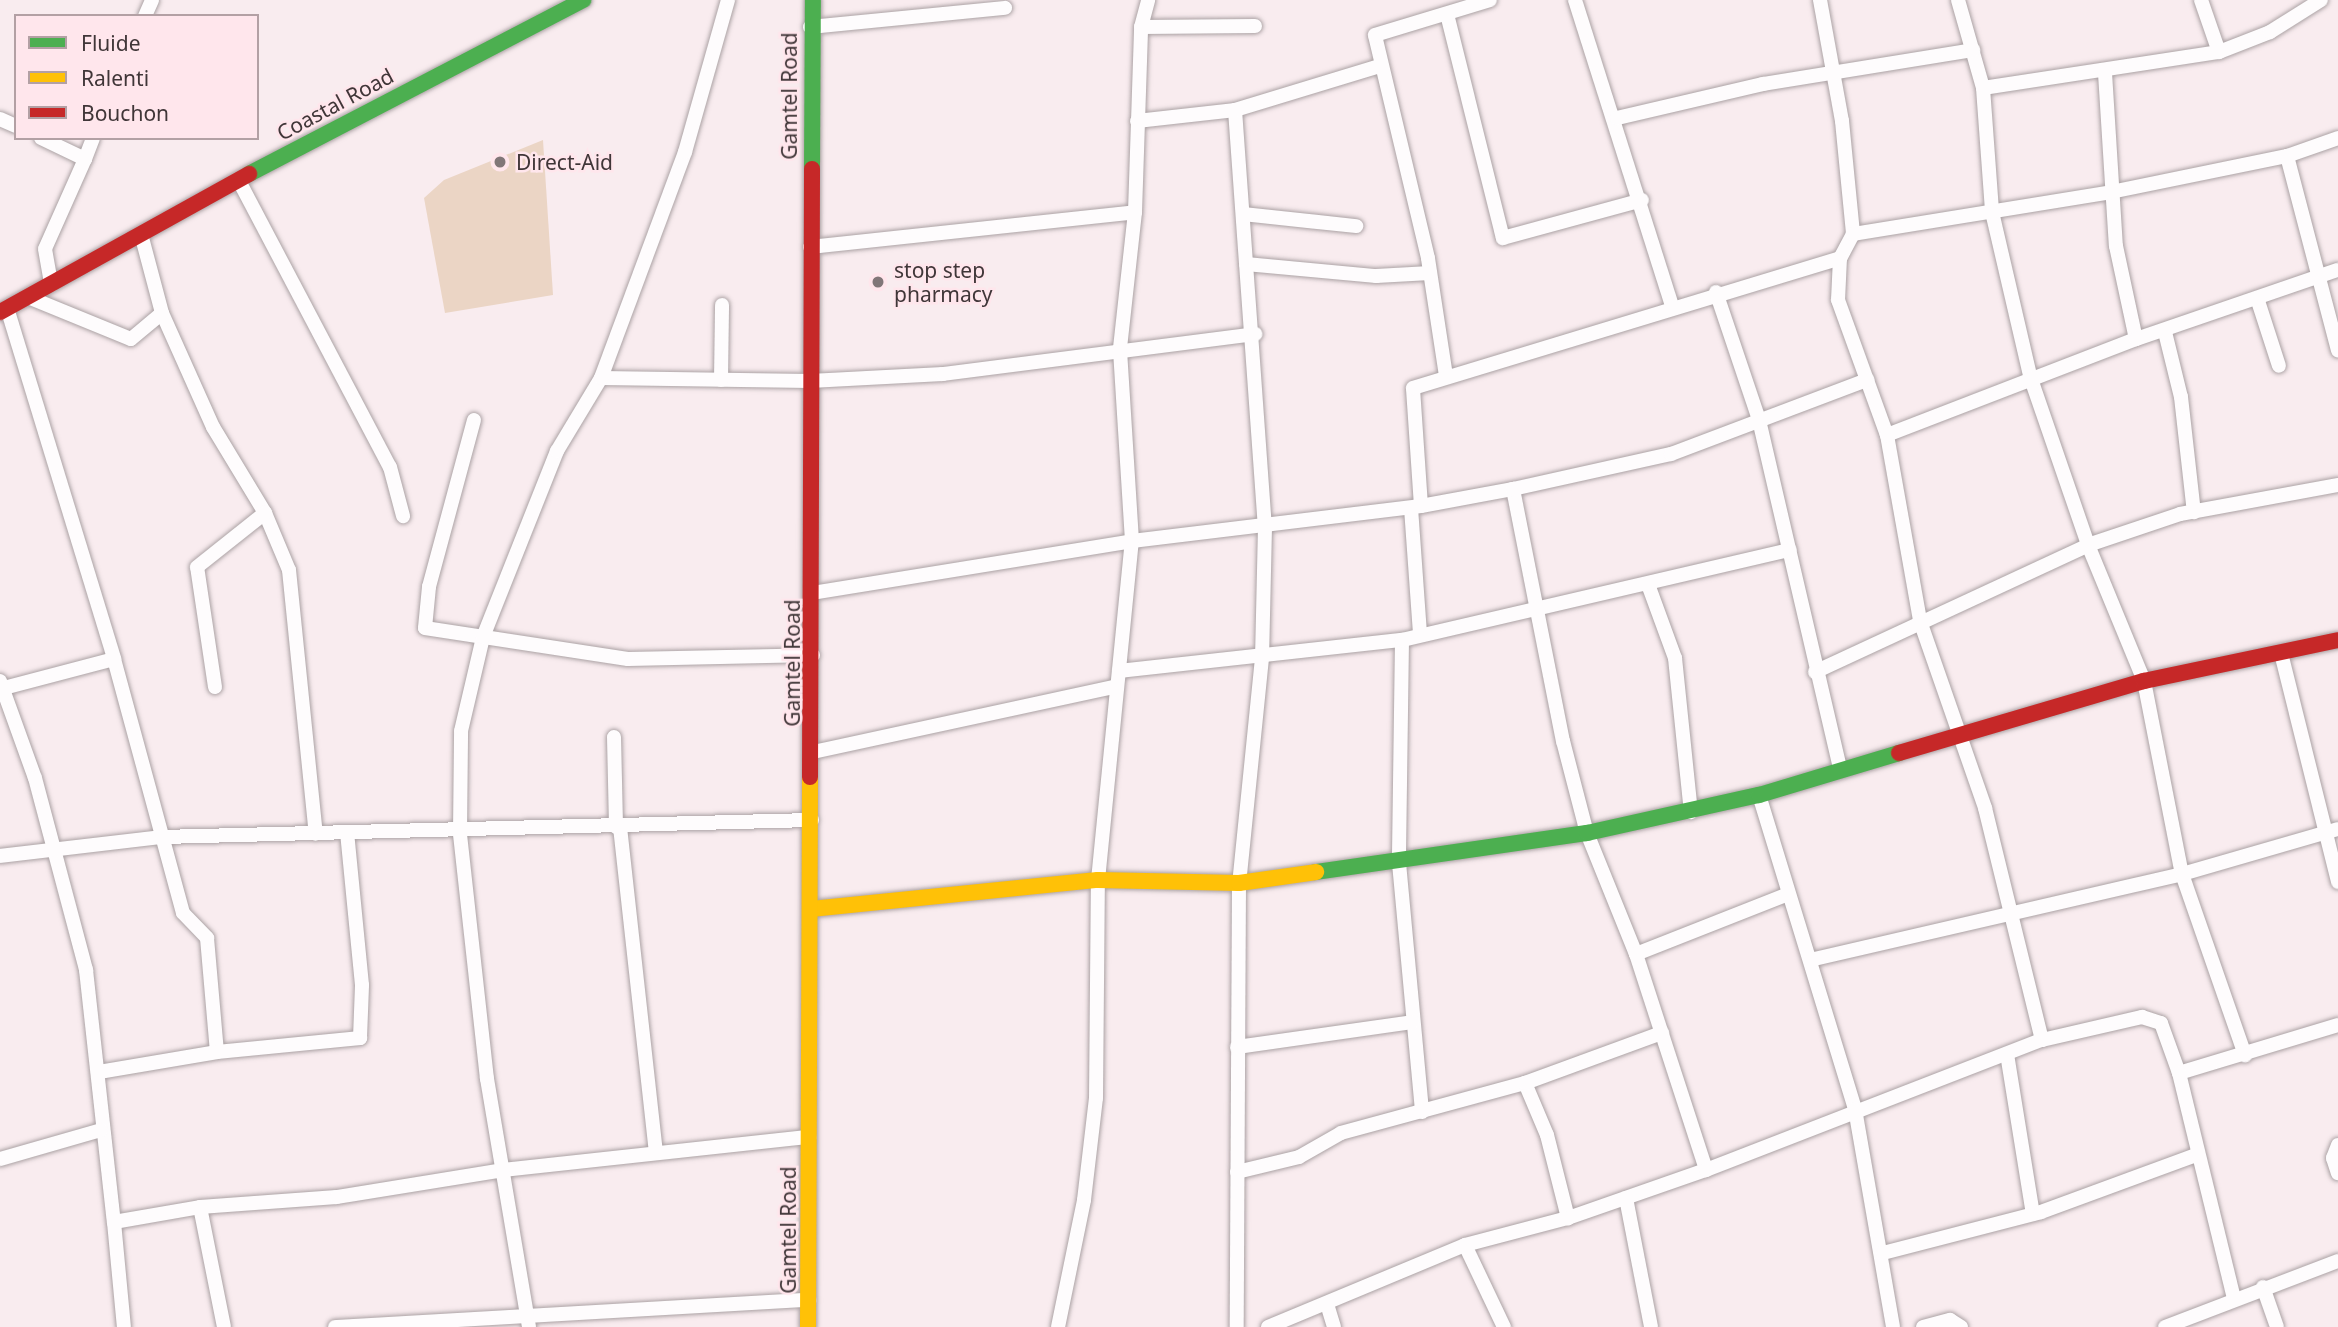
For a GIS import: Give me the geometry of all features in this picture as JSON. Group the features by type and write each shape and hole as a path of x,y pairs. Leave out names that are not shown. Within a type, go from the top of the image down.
{"street":[{"name":"Coastal Road","path":"4,310 239,181 583,0"},
{"path":"529,1321 487,1079 460,833 461,731 483,636 557,451 601,378 684,152 728,0"},
{"name":"Gamtel Road","path":"808,1327 813,752 810,27 813,0"},
{"path":"1058,1327 1084,1199 1096,1098 1098,880 1114,687 1119,671 1132,541 1120,348 1135,212 1142,27 1148,0"},
{"path":"1446,376 1430,273 1380,66 1375,35 1490,0"},
{"path":"1575,0 1617,118 1672,306"},
{"path":"1820,0 1831,74 1842,121 1853,234 1840,258 1838,300 1887,435 1920,621 1963,733 2042,1040"},
{"path":"1958,0 1983,88 1992,212 2031,379 2088,545 2144,681 2182,874 2245,1055"},
{"path":"2201,0 2219,52"},
{"path":"1983,88 2105,73 2219,52 2270,32 2321,0"},
{"path":"810,27 1005,8"},
{"path":"1447,14 1503,238 1642,200"},
{"path":"1142,27 1255,26"},
{"path":"1617,118 1763,84 1973,50"},
{"path":"1137,121 1235,110 1380,66"},
{"path":"2105,73 2116,246 2136,339"},
{"path":"1235,110 1246,264 1255,334 1265,527 1262,658 1239,883 1237,1327"},
{"path":"1853,234 2112,192 2287,156 2338,138"},
{"path":"45,140 85,159"},
{"path":"51,284 46,249 92,140"},
{"path":"2287,156 2338,350"},
{"path":"239,181 390,467 402,516"},
{"path":"810,247 1135,212"},
{"path":"1243,214 1356,226"},
{"path":"141,234 162,313 213,427 265,513 289,570 316,834"},
{"path":"1420,634 1413,388 1716,292 1840,258"},
{"path":"1246,264 1376,276 1430,273"},
{"path":"1887,435 2136,339 2258,301 2338,270"},
{"path":"1716,292 1759,420 1815,672 1841,771"},
{"path":"28,297 131,338 162,313"},
{"path":"2258,301 2278,366"},
{"path":"721,380 722,305"},
{"path":"4,310 114,659 183,914 207,938 216,1052"},
{"path":"2165,332 2181,397 2194,512"},
{"path":"601,378 810,381 943,374 1120,348 1255,334"},
{"path":"812,593 1132,541 1416,507 1513,489 1671,454 1867,380"},
{"path":"474,420 429,587 425,628 628,659 813,654"},
{"path":"1815,672 2088,545 2194,512 2338,485"},
{"path":"1513,489 1535,610 1587,833 1636,954 1706,1170"},
{"path":"215,687 197,567 265,513"},
{"path":"1119,671 1262,658 1402,640 1649,587 1790,550"},
{"path":"1649,587 1675,658 1691,812"},
{"path":"1402,640 1399,863 1422,1112"},
{"path":"811,909 1098,880 1239,883 1399,863 1587,833 1691,812 1759,794 2144,681 2338,640"},
{"path":"2281,653 2331,830 2338,882"},
{"path":"114,659 1,686 55,846 86,970 99,1072 101,1130 114,1222 124,1327"},
{"path":"813,752 1114,687"},
{"path":"614,737 618,827 656,1152"},
{"path":"1759,794 1854,1110 1883,1252 1894,1327"},
{"path":"0,856 55,846 162,837 460,833 812,820"},
{"path":"1810,960 2182,874 2331,830"},
{"path":"99,1072 216,1052 360,1038 362,985 347,834"},
{"path":"1636,954 1788,894"},
{"path":"1268,1327 1465,1245 1568,1218 1706,1170 1854,1110 2042,1040 2155,1017 2179,1073 2196,1155 2234,1299"},
{"path":"1237,1047 1412,1022"},
{"path":"2179,1073 2338,1025"},
{"path":"1237,1172 1299,1157 1341,1133 1525,1083 1662,1032"},
{"path":"2007,1054 2034,1214"},
{"path":"1525,1083 1547,1135 1568,1218"},
{"path":"0,1159 101,1130"},
{"path":"114,1222 200,1207 337,1197 503,1170 809,1137"},
{"path":"2338,1145 2333,1158 2338,1173"},
{"path":"1883,1252 2034,1214 2196,1155"},
{"path":"1626,1198 1651,1327"},
{"path":"200,1207 224,1327"},
{"path":"1465,1245 1504,1327"},
{"path":"2165,1327 2185,1323 2263,1287 2338,1261"},
{"path":"2263,1287 2277,1327"},
{"path":"335,1327 529,1321 809,1300"},
{"path":"1327,1304 1334,1327"},
{"path":"1923,1327 1950,1320 1961,1327"}],"shaded area":[{"path":"543,140 553,295 445,313 424,198 444,180"}],"traffic: fast":[{"path":"249,174 583,0"},
{"path":"812,169 813,0"},
{"path":"1316,872 1587,833 1759,795 1899,753"}],"traffic: slow":[{"path":"808,1327 810,777"},
{"path":"811,909 1098,880 1239,883 1316,872"}],"traffic: jam":[{"path":"810,777 812,169"},
{"path":"0,312 249,174"},
{"path":"1899,753 2144,681 2338,640"}],"place":[{"name":"Direct-Aid","path":"500,162"},
{"name":"stop step pharmacy","path":"878,282"}]}
